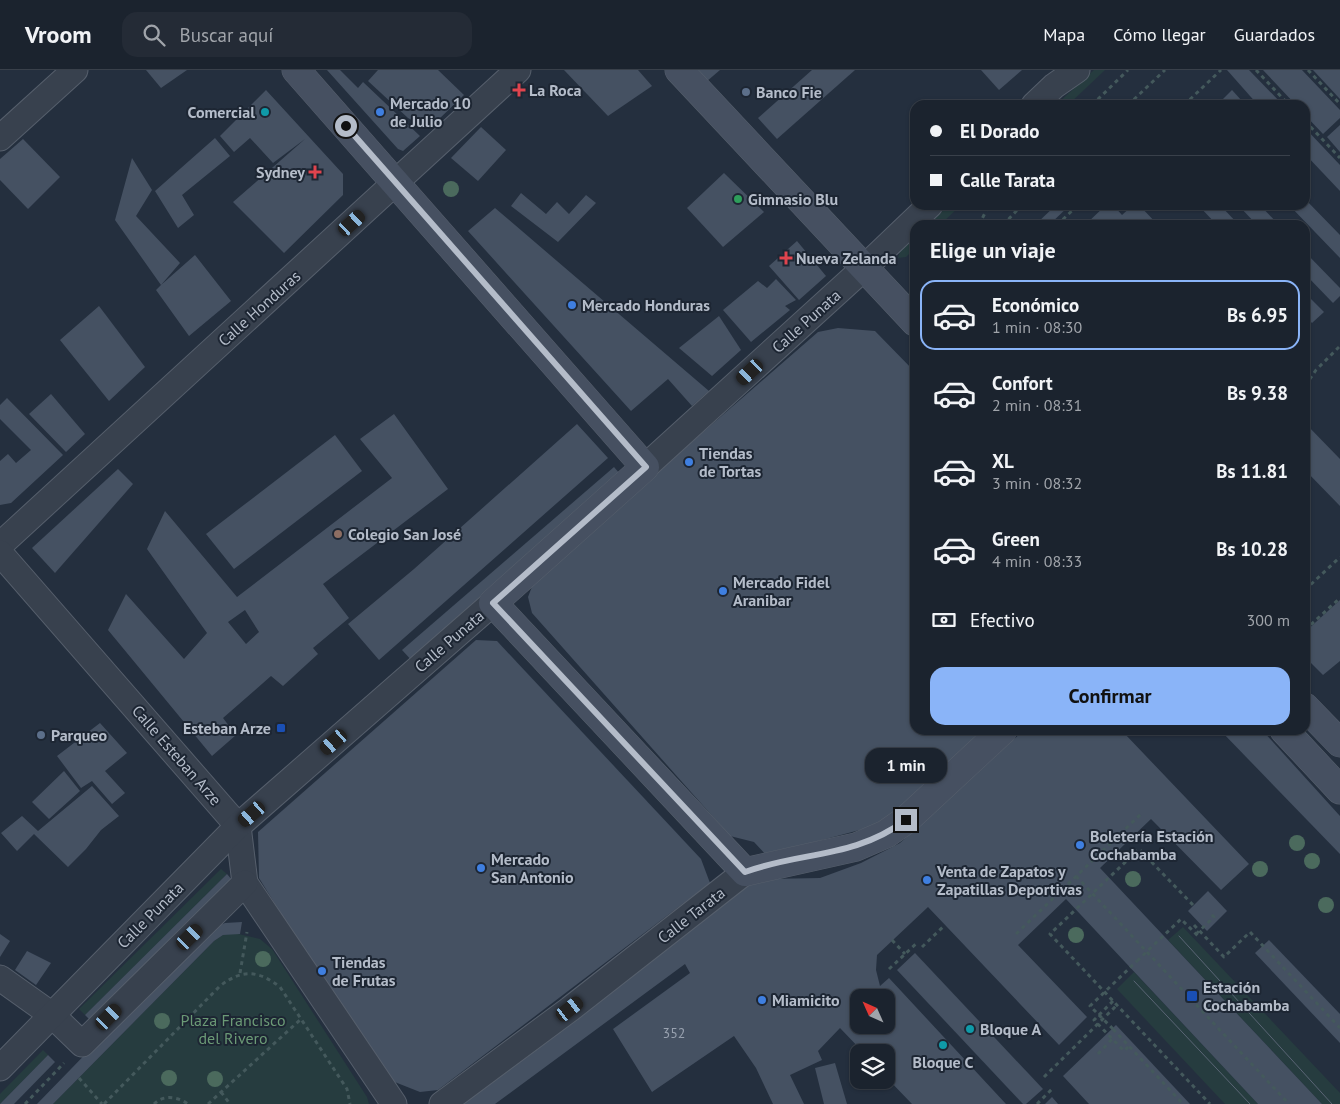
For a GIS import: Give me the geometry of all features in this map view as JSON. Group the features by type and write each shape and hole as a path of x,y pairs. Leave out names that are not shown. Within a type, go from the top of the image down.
{"main road":[{"path":"296,70 646,467"},
{"path":"679,70 910,317"},
{"name":"Calle Punata","path":"493,603 646,467"},
{"path":"493,603 745,872"},
{"path":"1310,712 1340,743"},
{"name":"Calle Tarata","path":"745,872 856,847 886,834 906,820 998,735"},
{"path":"1289,735 1340,790"}],"street":[{"path":"0,138 75,70"},
{"name":"Calle Honduras","path":"0,544 518,70"},
{"path":"1039,100 1054,86 1077,70"},
{"name":"Calle Punata","path":"914,220 925,210"},
{"name":"Calle Punata","path":"646,467 910,224"},
{"name":"Calle Esteban Arze","path":"0,553 238,826"},
{"name":"Calle Punata","path":"0,1068 238,826 493,603"},
{"path":"238,826 245,884 394,1104"},
{"name":"Calle Tarata","path":"442,1104 570,1009 745,872"},
{"path":"0,978 52,1014 82,1044 245,884"}],"path":[{"path":"1097,100 1128,70"},
{"path":"1133,100 1165,70"},
{"path":"1189,100 1221,70"},
{"path":"1256,70 1284,100"},
{"path":"1308,70 1340,104"},
{"path":"1310,126 1340,158"},
{"path":"1008,220 1017,210"},
{"path":"1062,220 1073,210"},
{"path":"1310,379 1340,346"},
{"path":"1310,585 1340,557"},
{"path":"1310,625 1340,598"},
{"path":"1016,934 1141,814"},
{"path":"1193,906 1139,850 1050,934 1210,1104"},
{"path":"1076,876 1289,1104"},
{"path":"240,973 246,934 259,904"},
{"path":"1183,1104 1090,1006 1181,919 1197,936 1214,917 1208,912"},
{"path":"922,947 945,925"},
{"path":"1194,925 1224,957 1250,932 1340,1028"},
{"path":"892,940 905,954"},
{"path":"889,969 918,942"},
{"path":"79,1078 103,1104 220,986 240,973 254,974 269,978 280,987 347,1090 350,1104"},
{"path":"1114,1001 1094,1020 1124,1051 1129,1046"},
{"path":"1044,1077 1118,1005"},
{"path":"208,1104 301,1019"},
{"path":"1098,1054 1112,1039"},
{"path":"25,1104 82,1044"},
{"path":"1037,1104 1054,1088"},
{"path":"221,1092 230,1104"},
{"path":"154,1104 168,1097 180,1098 188,1104"}],"green space":[{"path":"1094,70 1105,70 1073,100 1061,100"},
{"path":"944,210 956,210 945,220 933,220"},
{"path":"910,242 910,253 906,257 898,258 900,251"},
{"path":"221,869 227,874 85,1015 79,1009"},
{"path":"1183,927 1340,1093 1340,1104 1322,1104 1168,940"},
{"name":"Plaza Francisco del Rivero","path":"234,933 260,939 272,949 367,1097 369,1104 53,1104 214,941 223,935"},
{"path":"1134,972 1258,1104 1225,1104 1117,989"},
{"path":"43,1050 48,1055 0,1104 0,1094"}],"building":[{"path":"146,70 187,70 161,88"},
{"name":"Mercado 10 de Julio","path":"327,70 340,70 358,88 363,82 420,136 403,151 398,149"},
{"path":"378,70 438,70 464,95 438,120 419,124 408,118 368,81"},
{"path":"564,70 638,70 652,86 608,116"},
{"path":"697,70 720,70 706,82"},
{"path":"812,70 855,70 777,139 758,118"},
{"path":"981,70 1022,70 999,90"},
{"path":"1227,70 1249,70 1278,100 1254,100"},
{"path":"1263,70 1302,70 1340,110 1340,118 1323,134 1310,120 1310,100 1291,100"},
{"path":"1313,70 1340,70 1340,99"},
{"path":"266,90 343,174 343,195 284,253 233,202 305,139 273,163 250,138 234,152 220,136"},
{"path":"1232,90 1241,100 1222,100"},
{"path":"1340,125 1340,152 1327,137"},
{"path":"481,127 506,150 478,181 451,158"},
{"path":"1310,133 1340,165 1340,191 1310,159"},
{"path":"215,138 230,156 182,195 194,215 178,228 155,191"},
{"path":"23,139 60,177 28,209 0,180 0,159"},
{"path":"132,158 152,190 136,216 180,263 161,285 115,220"},
{"path":"724,173 764,212 723,247 687,208"},
{"path":"521,193 546,214 557,202 569,214 586,195 596,203 558,242 511,206"},
{"path":"1310,204 1340,235 1340,258 1310,227 1310,220 1303,220 1294,210 1310,210"},
{"name":"Mercado Honduras","path":"495,208 709,391 692,406 668,379 631,411 468,231"},
{"path":"1051,210 1065,210 1054,220 1040,220"},
{"path":"1101,210 1118,210 1122,215 1128,210 1144,210 1153,220 1117,219 1090,220"},
{"path":"1203,210 1225,210 1234,220 1212,220"},
{"path":"1243,210 1265,210 1274,220 1252,220"},
{"path":"797,241 826,276 799,300 769,266"},
{"path":"195,255 231,301 189,336 156,290"},
{"path":"1310,257 1340,288 1340,296 1333,303 1310,279"},
{"path":"776,279 796,300 785,306 790,310 751,342 723,310 758,281 767,288"},
{"path":"1310,298 1324,312 1312,323 1310,321"},
{"path":"99,306 145,367 109,401 60,340"},
{"path":"719,316 741,350 712,376 679,348"},
{"name":"Mercado Fidel Aranibar","path":"838,328 875,331 910,367 910,735 982,735 886,820 867,828 766,855 754,842 730,836 532,613 528,597 533,584 541,573 818,332"},
{"path":"51,394 85,434 66,452 29,414"},
{"path":"7,398 63,455 11,503 0,505 0,461 8,454 16,463 31,450 0,419 0,405"},
{"path":"394,414 448,489 323,584 349,618 313,648 318,654 283,686 271,676 223,718 236,735 212,756 108,630 126,594 184,659 207,633 147,549 165,511 237,597 392,478 360,439","holes":["245,610 259,632 246,644 228,622"]},
{"path":"577,424 608,458 379,660 348,624 414,569"},
{"path":"1310,428 1340,459 1340,506 1310,475"},
{"path":"335,435 362,471 234,569 206,534"},
{"path":"614,467 620,474 414,663 402,650"},
{"path":"118,469 133,484 55,573 32,548"},
{"path":"1340,600 1340,661 1323,675 1310,662 1310,627"},
{"name":"Mercado San Antonio","path":"476,640 497,641 701,859 710,883 438,1090 420,1092 382,1077 259,878 258,832"},
{"path":"100,723 127,753 105,771 125,793 112,804 92,781 81,788 57,756"},
{"path":"1019,735 1126,735 1249,864 1221,890 1151,819 1100,868 1322,1104 1258,1104 1066,899 1018,945 1087,1017 1059,1045 928,907 877,955 876,970 880,986 889,978 1006,1104 912,1104 895,1086 895,1044 855,1044 840,1028 818,1051 822,1060 790,1075 804,1104 773,1104 756,1068 734,1036 652,1092 613,1029 690,973 685,964 495,1104 463,1104 744,887 767,879 820,878 861,863 900,843"},
{"path":"1225,735 1267,735 1340,816 1340,854"},
{"path":"64,771 80,791 49,819 32,802"},
{"path":"92,786 119,816 101,830 68,867 34,834 17,851 1,833 22,816 38,831"},
{"path":"227,874 232,880 91,1021 85,1015"},
{"path":"1208,891 1227,911 1207,931 1188,911"},
{"path":"242,922 240,934 223,935 214,941 53,1104 37,1104 204,932 225,923"},
{"path":"0,934 10,941 0,957"},
{"path":"1269,940 1340,1014 1340,1043 1255,953"},
{"path":"27,951 51,963 36,985 15,970"},
{"name":"Bloque A","path":"915,953 1043,1089 1026,1104 1023,1104 897,970"},
{"path":"1116,1025 1190,1104 1089,1104 1063,1076"},
{"path":"48,1055 55,1062 14,1104 0,1104"},
{"path":"835,1063 847,1104 824,1104 815,1068"},
{"path":"1052,1097 1058,1104 1045,1104"}],"tram line":[{"path":"1179,936 1332,1104"},
{"path":"1134,981 1250,1104"}],"place":[{"name":"La Roca","path":"519,90"},
{"name":"Banco Fie","path":"746,92"},
{"name":"Comercial","path":"265,112"},
{"name":"Mercado 10 de Julio","path":"380,112"},
{"name":"Sydney","path":"315,172"},
{"name":"Gimnasio Blu","path":"738,199"},
{"name":"Nueva Zelanda","path":"786,258"},
{"name":"Mercado Honduras","path":"572,305"},
{"name":"Tiendas de Tortas","path":"689,462"},
{"name":"Colegio San José","path":"338,534"},
{"name":"Mercado Fidel Aranibar","path":"723,591"},
{"name":"Esteban Arze","path":"281,728"},
{"name":"Parqueo","path":"41,735"},
{"name":"Boletería Estación Cochabamba","path":"1080,845"},
{"name":"Mercado San Antonio","path":"481,868"},
{"name":"Venta de Zapatos y Zapatillas Deportivas","path":"927,880"},
{"name":"Tiendas de Frutas","path":"322,971"},
{"name":"Estación Cochabamba","path":"1192,996"},
{"name":"Miamicito","path":"762,1000"},
{"name":"Bloque A","path":"970,1029"},
{"name":"Bloque C","path":"943,1045"}],"route":[{"path":"346,126 646,467 493,603 745,872 856,847 886,834 906,820"}]}
